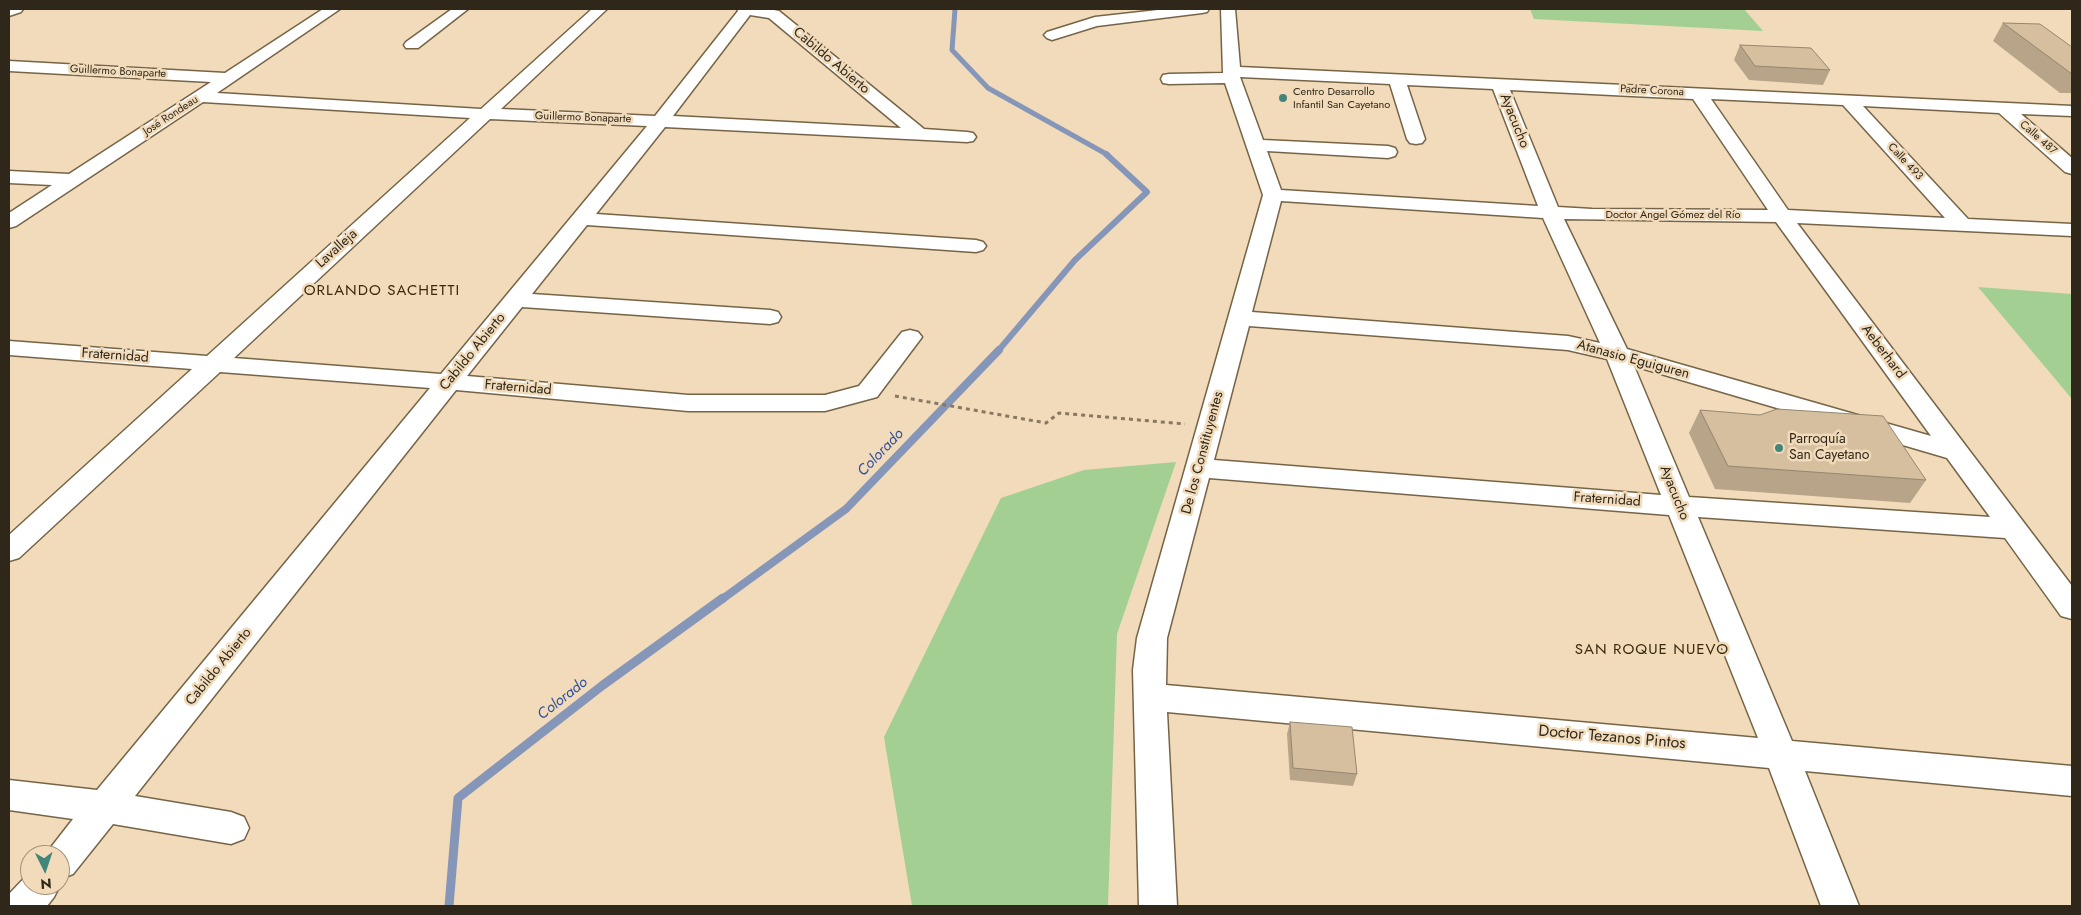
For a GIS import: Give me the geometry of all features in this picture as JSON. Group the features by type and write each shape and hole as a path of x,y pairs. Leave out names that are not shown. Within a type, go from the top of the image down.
{"street":[{"path":"9,12 16,9"},
{"name":"José Rondeau","path":"9,222 333,9"},
{"path":"412,45 462,9"},
{"name":"Lavalleja","path":"14,540 212,363 600,9"},
{"name":"Cabildo Abierto","path":"70,850 660,121 746,9 774,14 920,135"},
{"path":"1052,34 1095,22 1202,9"},
{"path":"1228,9 1232,75 1273,195"},
{"name":"Guillermo Bonaparte","path":"9,66 228,78"},
{"name":"Padre Corona","path":"1169,79 1232,75 1397,79 2072,111"},
{"path":"1397,79 1416,139"},
{"name":"Ayacucho","path":"1499,84 1551,213 1617,354 1781,754 1840,906"},
{"name":"Aeberhard","path":"1698,93 1782,216 2072,608"},
{"name":"Guillermo Bonaparte","path":"200,97 485,114 660,121 967,138"},
{"name":"Calle 493","path":"1847,100 1962,224"},
{"name":"Calle 487","path":"2004,108 2072,168"},
{"path":"1256,145 1388,152"},
{"path":"9,177 73,180"},
{"name":"Doctor Angel Gómez del Río","path":"1273,195 1592,215 1782,216 2072,230"},
{"name":"De los Constituyentes","path":"1158,906 1149,670 1152,638 1200,468 1273,195"},
{"path":"581,219 976,246"},
{"path":"516,300 770,317"},
{"name":"Atanasio Eguiguren","path":"1239,318 1568,343 1617,354 1957,452"},
{"path":"868,392 910,337"},
{"name":"Fraternidad","path":"9,348 450,382 688,403 825,403 868,392"},
{"name":"Fraternidad","path":"1200,468 1678,506 2014,529"},
{"name":"Doctor Tezanos Pintos","path":"1151,697 2072,781"},
{"path":"9,795 106,807 232,828"},
{"path":"23,906 32,895"}],"path":[{"path":"868,392 932,401 1046,423 1059,413 1210,426"}],"green space":[{"path":"1530,9 1744,9 1763,31 1534,19"},
{"path":"1978,287 2072,294 2072,399"},
{"path":"1176,462 1117,634 1108,906 912,906 884,737 1001,498 1084,470"}],"building":[{"path":"2003,23 2040,24 2072,47 2072,74"},
{"path":"1740,45 1811,48 1830,70 1755,66"},
{"path":"1777,409 1883,416 1926,480 1728,466 1700,410 1760,415"},
{"path":"1290,722 1352,727 1357,774 1293,768"}],"waterway":[{"name":"Colorado","path":"955,9 952,50 988,88 1108,155"},
{"name":"Colorado","path":"998,351 1075,260 1147,192 1106,154"},
{"name":"Colorado","path":"721,600 846,509 999,350"},
{"name":"Colorado","path":"449,906 458,798 603,685 723,598"}],"place":[{"name":"Centro Desarrollo Infantil San Cayetano","path":"1283,98"},
{"name":"Parroquía San Cayetano","path":"1779,448"}],"district":[{"name":"ORLANDO SACHETTI","path":"382,291"},
{"name":"SAN ROQUE NUEVO","path":"1652,650"}]}
